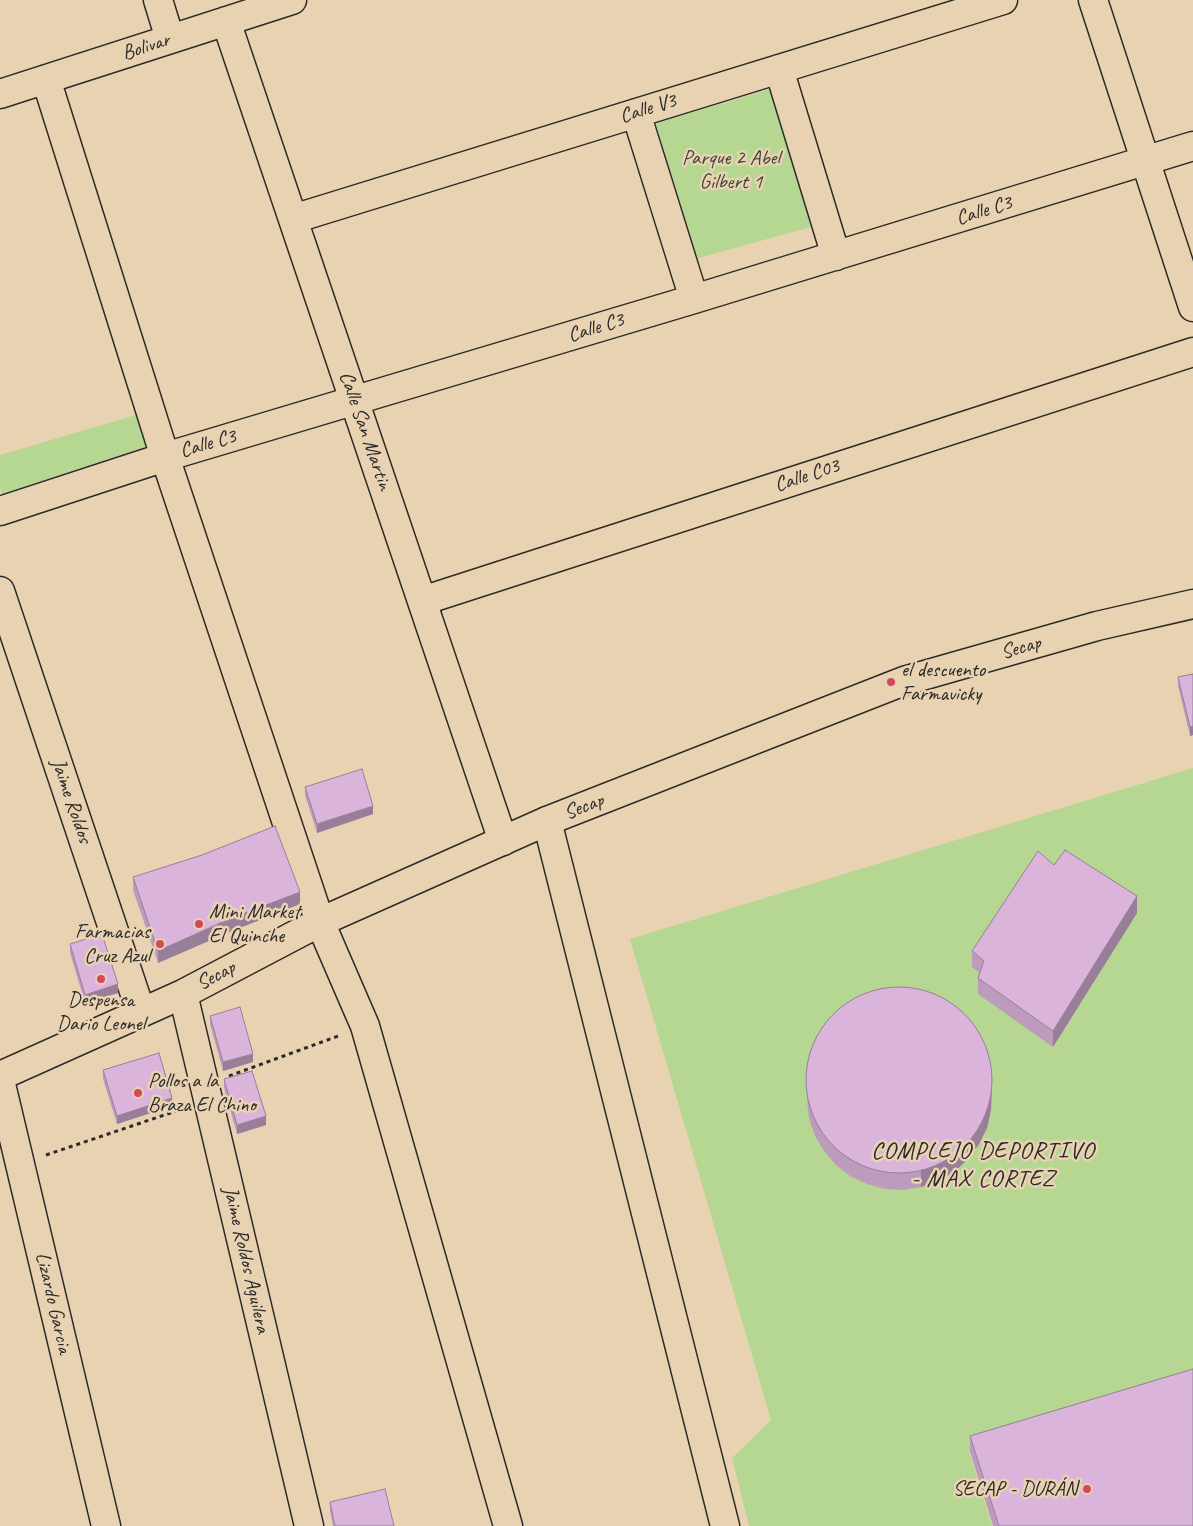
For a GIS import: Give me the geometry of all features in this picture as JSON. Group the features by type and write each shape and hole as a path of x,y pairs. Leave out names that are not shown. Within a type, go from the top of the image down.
{"street":[{"path":"158,0 170,39"},
{"name":"Bolivar","path":"0,94 292,0"},
{"name":"Calle V3","path":"293,219 1003,0"},
{"path":"1092,0 1193,307"},
{"name":"Calle San Martin","path":"226,21 503,841"},
{"path":"779,69 836,256"},
{"path":"46,79 165,457 320,922 365,1026 508,1526"},
{"path":"636,113 694,299"},
{"name":"Calle C3","path":"0,511 165,457 694,299 1193,146"},
{"name":"Calle C03","path":"422,601 1193,352"},
{"name":"Jaime Roldos","path":"0,591 141,1012"},
{"name":"Secap","path":"0,1076 183,994 320,922 548,821 904,681 1097,626 1193,604"},
{"path":"548,821 725,1526"},
{"name":"Jaime Roldos Aguilera","path":"183,994 309,1526"},
{"name":"Lizardo Garcia","path":"0,1080 106,1526"}],"path":[{"path":"20,1164 207,1092 365,1026"}],"green space":[{"name":"Parque 2 Abel Gilbert 1","path":"771,89 811,227 695,259 656,123"},
{"path":"143,413 153,444 2,495 0,487 0,455"},
{"name":"COMPLEJO DEPORTIVO - MAX CORTEZ","path":"1193,768 1193,1384 969,1452 992,1526 749,1526 732,1458 771,1420 630,939"}],"building":[{"path":"1193,674 1193,726 1190,727 1178,677"},
{"path":"362,769 373,806 317,824 305,787"},
{"path":"275,826 300,892 227,920 158,951 133,877 202,855"},
{"path":"1065,850 1137,896 1053,1031 978,978 984,961 972,951 1038,851 1054,865"},
{"path":"102,934 118,984 85,995 70,944"},
{"path":"899,987 917,989 934,994 951,1003 965,1014 976,1028 985,1045 990,1062 992,1080 990,1098 985,1115 976,1132 965,1146 951,1157 934,1166 917,1171 899,1173 881,1171 864,1166 847,1157 833,1146 822,1132 813,1115 808,1098 806,1080 808,1062 813,1045 822,1028 833,1014 847,1003 864,994 881,989"},
{"path":"240,1007 253,1054 223,1062 210,1016"},
{"name":"Pollos a la Braza El Chino","path":"159,1053 172,1098 117,1116 103,1070"},
{"path":"252,1071 266,1116 237,1125 224,1079"},
{"name":"SECAP - DURÁN","path":"1193,1369 1193,1526 999,1526 970,1436"},
{"path":"385,1489 394,1526 335,1526 330,1502"}],"place":[{"name":"el descuento Farmavicky","path":"891,682"},
{"name":"Mini Market El Quinche","path":"199,924"},
{"name":"Farmacias Cruz Azul","path":"160,944"},
{"name":"Despensa Dario Leonel","path":"101,979"},
{"name":"Pollos a la Braza El Chino","path":"138,1093"},
{"name":"SECAP - DURÁN","path":"1087,1489"}],"district":[{"name":"COMPLEJO DEPORTIVO - MAX CORTEZ","path":"983,1166"}]}
